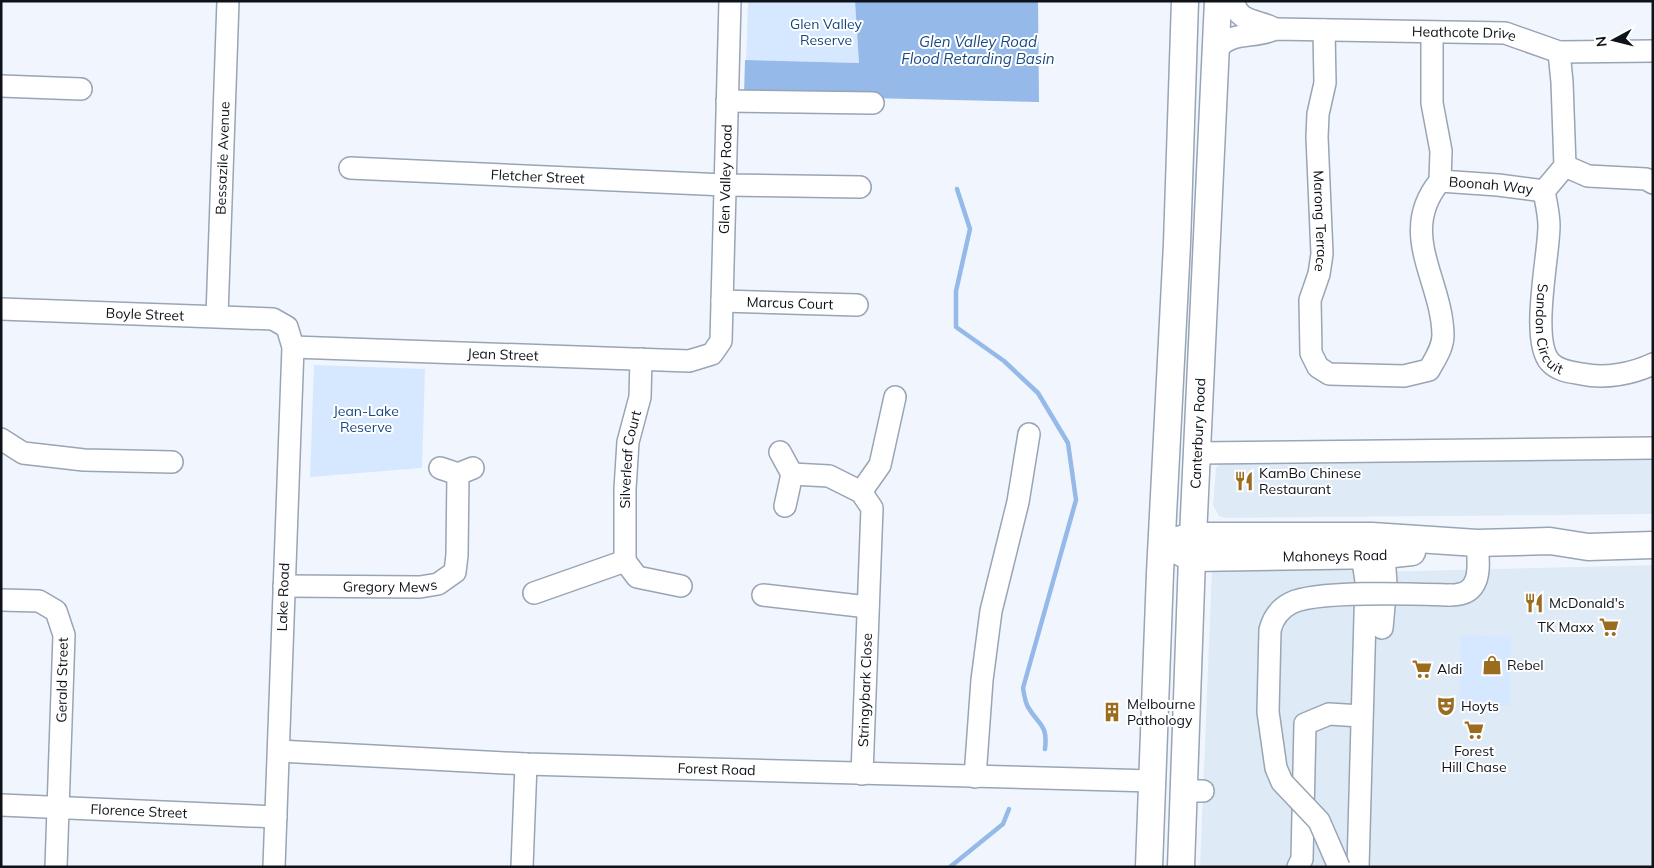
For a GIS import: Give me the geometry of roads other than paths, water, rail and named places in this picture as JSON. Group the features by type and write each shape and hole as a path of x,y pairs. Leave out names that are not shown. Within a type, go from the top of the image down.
{"main road":[{"path":"1149,867 1161,543 1177,244 1185,1"},
{"name":"Canterbury Road","path":"1182,867 1193,791 1193,547 1218,1"},
{"name":"Mahoneys Road","path":"1550,542 1589,533 1653,532"},
{"name":"Mahoneys Road","path":"1161,543 1193,547 1550,542 1588,547 1653,545"}],"street":[{"name":"Bessazile Avenue","path":"217,316 228,1"},
{"name":"Glen Valley Road","path":"712,354 721,341 730,1"},
{"name":"Heathcote Drive","path":"1234,1 1234,7 1246,20 1266,24 1275,29"},
{"name":"Heathcote Drive","path":"1217,49 1230,37 1264,34 1275,29 1505,33 1559,52 1653,51"},
{"name":"Marong Terrace","path":"1324,30 1325,83 1318,114 1317,137 1322,254 1319,274 1310,300 1311,354 1318,367 1329,374 1404,376 1429,370 1440,352 1443,336 1439,310 1423,252 1421,221 1429,196 1440,182"},
{"name":"Boonah Way","path":"1432,33 1432,103 1441,151 1440,182 1498,185 1544,191 1565,166"},
{"path":"1559,52 1565,166 1588,176 1646,179 1653,183"},
{"path":"1,86 81,89"},
{"path":"727,101 873,103"},
{"name":"Fletcher Street","path":"350,168 725,185 860,187"},
{"name":"Sandon Circuit","path":"1544,191 1549,227 1542,296 1542,343 1549,362 1564,371 1588,376 1617,375 1653,364"},
{"name":"Marcus Court","path":"722,300 857,305"},
{"name":"Boyle Street","path":"1,309 273,319 290,337"},
{"name":"Jean Street","path":"290,337 689,361 712,354"},
{"name":"Lake Road","path":"274,867 284,586 290,337"},
{"name":"Silverleaf Court","path":"625,561 625,489 628,442 640,397 642,358"},
{"path":"792,474 829,476 861,492 880,464 895,397"},
{"path":"975,777 982,680 991,612 1018,502 1029,434"},
{"path":"1,439 23,453 84,460 172,462"},
{"path":"1197,453 1653,448"},
{"path":"780,452 792,474 785,506"},
{"name":"Gregory Mews","path":"284,586 420,587 438,584 455,572 457,555 457,470"},
{"name":"Stringybark Close","path":"861,492 872,508 862,774"},
{"path":"1339,867 1319,821 1282,782 1276,768 1268,712 1270,630 1273,621 1277,614 1290,603 1303,599 1347,595 1450,595 1466,593 1474,584 1479,565 1477,543"},
{"path":"1368,545 1386,584 1382,628"},
{"path":"1358,867 1361,716 1368,545"},
{"path":"534,593 625,561 637,577 681,586"},
{"path":"763,595 868,607"},
{"name":"Gerald Street","path":"1,600 39,601 56,611 64,635 56,867"},
{"path":"1298,867 1302,859 1305,724 1329,714 1361,716"},
{"name":"Forest Road","path":"279,751 526,764 1152,781"},
{"path":"522,867 526,764"},
{"name":"Florence Street","path":"1,805 276,817"}],"water":[{"name":"Glen Valley Road Flood Retarding Basin","path":"855,1 1038,1 1039,102 744,95 745,60 859,63"}],"waterway":[{"path":"957,189 970,229 956,291 956,327 1004,361 1038,393 1068,443 1076,500 1023,688 1027,705 1044,730 1045,749"},
{"path":"950,867 1003,824 1009,809"}],"place":[{"name":"KamBo Chinese Restaurant","path":"1244,481"},
{"name":"McDonald's","path":"1534,603"},
{"name":"TK Maxx","path":"1609,627"},
{"name":"Rebel","path":"1492,665"},
{"name":"Aldi","path":"1422,669"},
{"name":"Hoyts","path":"1446,706"},
{"name":"Melbourne Pathology","path":"1112,712"},
{"name":"Forest Hill Chase","path":"1474,730"}],"park label":[{"name":"Glen Valley Reserve","path":"826,32"},
{"name":"Jean-Lake Reserve","path":"366,420"}]}
